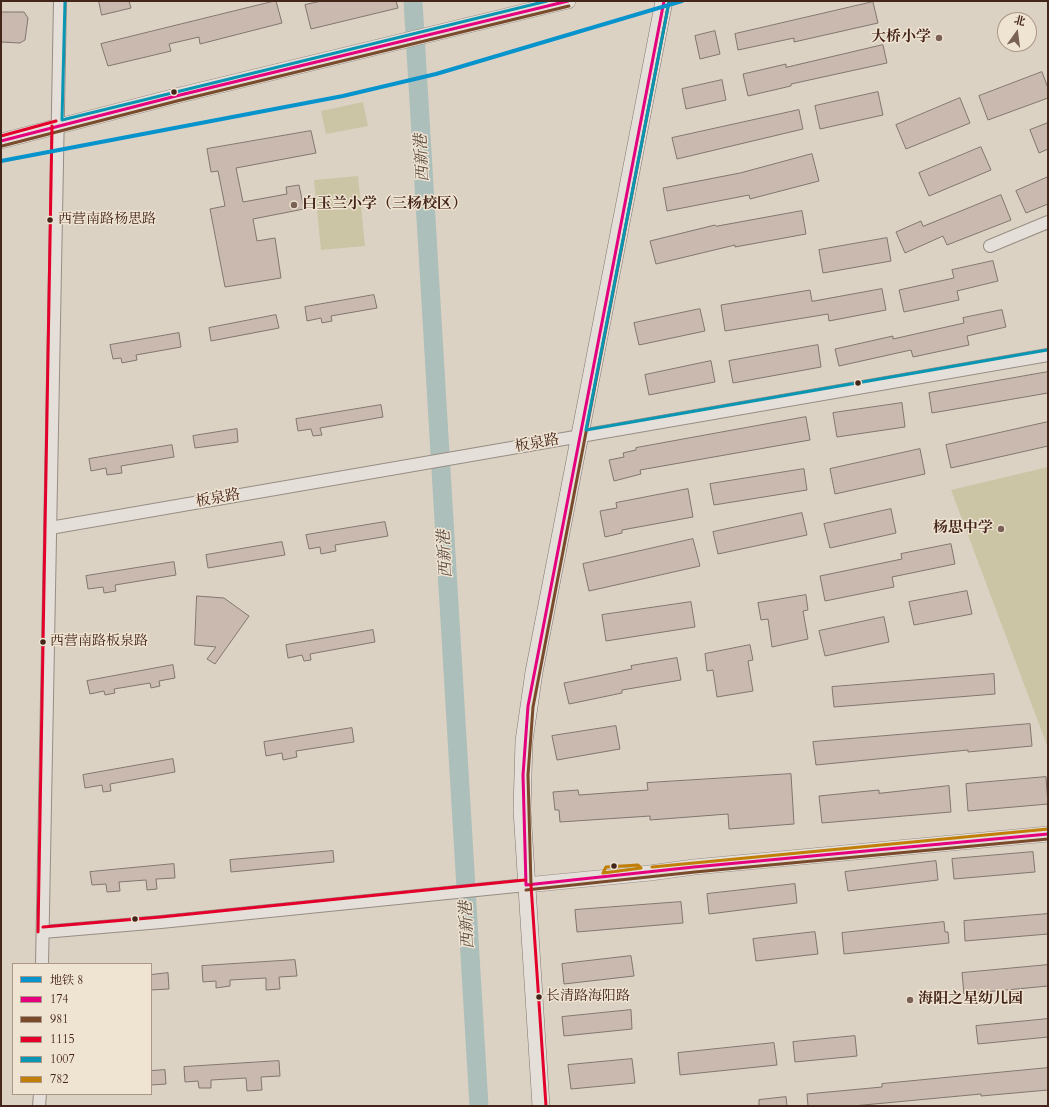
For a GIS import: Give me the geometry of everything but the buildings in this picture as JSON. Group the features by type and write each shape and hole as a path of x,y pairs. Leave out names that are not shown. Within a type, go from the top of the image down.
{"main road":[{"path":"541,1106 526,885 522,775 528,706 664,1"}],"street":[{"path":"42,963 60,1"},
{"path":"1,141 568,1"},
{"path":"990,246 1048,222"},
{"name":"板泉路","path":"50,528 1048,355"},
{"path":"43,932 161,922 483,890 694,867 1048,834"},
{"path":"40,1095 40,1106"}],"shaded area":[{"path":"363,102 368,126 326,134 321,111"},
{"path":"358,176 365,246 321,250 314,180"},
{"path":"1048,467 1048,748 951,490"}],"waterway":[{"name":"西新港","path":"413,1 479,1106"}],"metro line":[{"name":"8","path":"1,161 343,96 436,74 682,1"}],"transit line":[{"name":"1007","path":"65,1 62,120 547,1"},
{"name":"174","path":"1,141 176,96 568,1"},
{"name":"174","path":"526,885 523,775 528,706 664,1"},
{"name":"981","path":"531,885 528,775 533,707 669,2"},
{"name":"1007","path":"669,2 586,430 1047,350"},
{"name":"981","path":"2,146 177,101 569,6"},
{"name":"1115","path":"1,136 56,121"},
{"name":"1115","path":"38,932 52,126"},
{"name":"782","path":"652,867 1048,829"},
{"name":"174","path":"526,885 694,867 1048,834"},
{"name":"981","path":"526,890 695,872 1048,839"},
{"name":"782","path":"638,865 641,868 603,873 606,867 638,865"},
{"name":"1115","path":"43,927 161,917 525,880"},
{"name":"1115","path":"531,885 546,1106"}],"place":[{"name":"大桥小学","path":"939,38"},
{"name":"白玉兰小学（三杨校区）","path":"294,205"},
{"name":"西营南路杨思路","path":"50,220"},
{"name":"杨思中学","path":"1001,529"},
{"name":"西营南路板泉路","path":"43,642"},
{"name":"长清路海阳路","path":"539,997"},
{"name":"海阳之星幼儿园","path":"910,1000"}]}
